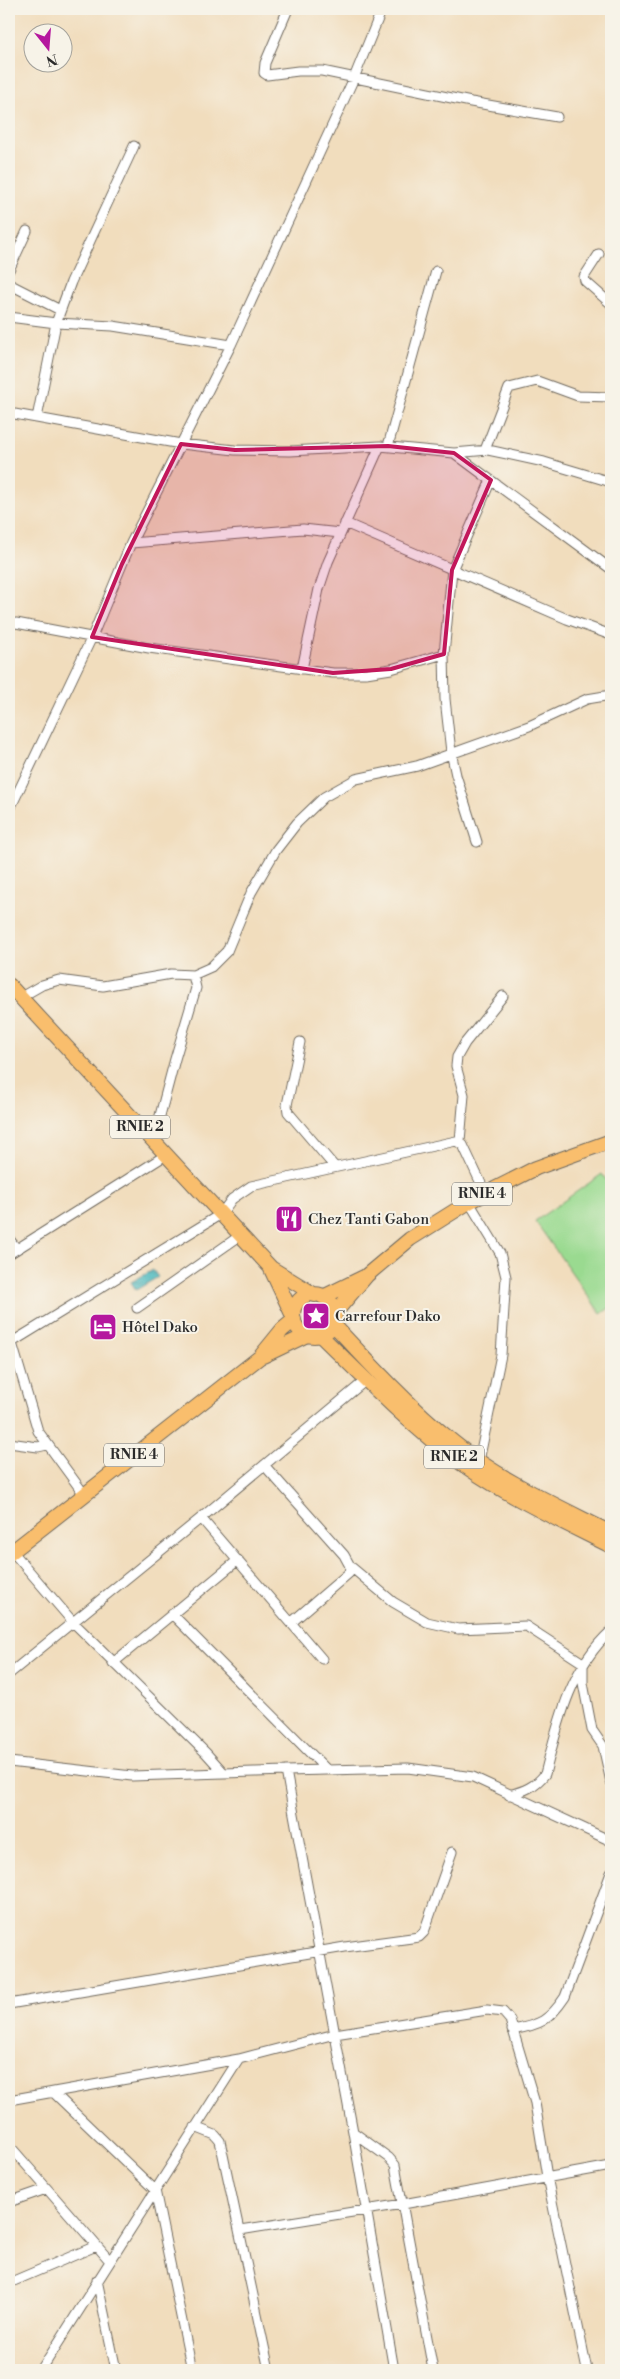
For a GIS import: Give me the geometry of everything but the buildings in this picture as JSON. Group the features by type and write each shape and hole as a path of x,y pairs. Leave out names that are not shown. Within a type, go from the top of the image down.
{"main road":[{"name":"RNIE 2","path":"9,985 271,1268"},
{"name":"RNIE 4","path":"334,1319 367,1276 410,1239 485,1192 560,1158 611,1141"},
{"path":"271,1268 332,1305 334,1319 327,1331 314,1335 298,1328 271,1268"},
{"name":"RNIE 4","path":"319,1296 367,1276"},
{"path":"294,1318 299,1301 319,1296"},
{"name":"RNIE 4","path":"10,1552 260,1357 294,1318"},
{"name":"RNIE 2","path":"334,1319 368,1364 409,1404 454,1443 506,1478 611,1533"},
{"name":"RNIE 2","path":"314,1335 446,1452 479,1475 521,1500 611,1546"},
{"name":"RNIE 4","path":"260,1357 314,1335"}],"street":[{"path":"288,9 265,63 264,73 267,75 298,71 322,71 471,102 557,117"},
{"path":"9,811 92,637 131,543 231,344 354,78 382,9"},
{"path":"37,418 60,310 134,146"},
{"path":"9,270 27,231"},
{"path":"599,254 584,277 585,281 611,304"},
{"path":"302,669 319,589 340,533 384,446 436,271"},
{"path":"9,284 60,310"},
{"path":"9,317 56,323 114,326 231,344"},
{"path":"485,450 509,388 537,381 578,396 611,397"},
{"path":"9,413 181,444 235,450 384,446 454,453 485,450 544,462 611,482"},
{"path":"454,453 611,569"},
{"path":"477,842 456,775 451,752 444,699 444,654 452,570 490,480"},
{"path":"345,523 567,619 611,636"},
{"path":"131,543 303,528 340,533"},
{"path":"9,625 16,624 149,648 333,673 366,673 391,669 444,654"},
{"path":"21,997 42,985 59,980 103,986 171,974 193,975 211,967 227,951 251,893 276,850 297,823 324,798 356,779 417,766 451,752 529,726 587,699 611,696"},
{"path":"154,1142 175,1059 196,988 193,975"},
{"path":"485,1192 460,1141 464,1095 456,1066 457,1057 464,1043 503,996"},
{"path":"300,1042 287,1105 288,1112 334,1166"},
{"path":"84,1494 47,1445 34,1420 11,1343 221,1214 232,1199 251,1186 334,1166 460,1141"},
{"path":"9,1254 166,1155"},
{"path":"469,1202 500,1254 506,1277 501,1355 479,1461"},
{"path":"137,1308 241,1236"},
{"path":"9,1239 17,1248"},
{"path":"9,1674 201,1518 366,1380"},
{"path":"9,1442 38,1446 47,1445"},
{"path":"264,1465 344,1555 350,1566 393,1602 427,1622 458,1629 526,1626 583,1663"},
{"path":"201,1518 322,1659"},
{"path":"10,1552 72,1621 224,1773"},
{"path":"113,1663 238,1560"},
{"path":"292,1622 349,1573 350,1566"},
{"path":"172,1614 327,1770"},
{"path":"509,1795 525,1791 539,1782 545,1774 563,1710 583,1663 611,1631"},
{"path":"583,1663 583,1683 592,1730 603,1746 611,1782"},
{"path":"9,1762 132,1776 408,1768 473,1777 611,1841"},
{"path":"286,1771 353,2132 394,2370"},
{"path":"9,2004 418,1937 424,1932 452,1852"},
{"path":"512,2030 539,2025 555,2013 565,1997 611,1873"},
{"path":"9,2100 195,2065 239,2059 335,2034 487,2010 503,2012 510,2020 535,2103 547,2177 587,2370"},
{"path":"41,2370 239,2059"},
{"path":"54,2092 155,2190 192,2370"},
{"path":"195,2127 215,2135 220,2141 269,2370"},
{"path":"353,2132 389,2158 395,2165 434,2370"},
{"path":"9,2144 46,2189 110,2260"},
{"path":"240,2230 403,2204 611,2166"},
{"path":"9,2202 46,2189"},
{"path":"9,2283 96,2246"},
{"path":"98,2280 116,2370"}],"highlighted area":[{"path":"181,444 235,450 388,446 454,453 491,480 452,570 444,654 391,669 333,673 92,637 122,564"}],"green space":[{"path":"602,1174 611,1187 611,1307 601,1314 535,1221"}],"water":[{"path":"153,1270 158,1277 136,1290 131,1282"}],"place":[{"name":"Chez Tanti Gabon","path":"289,1219"},
{"name":"Carrefour Dako","path":"316,1316"},
{"name":"Hôtel Dako","path":"103,1327"}]}
